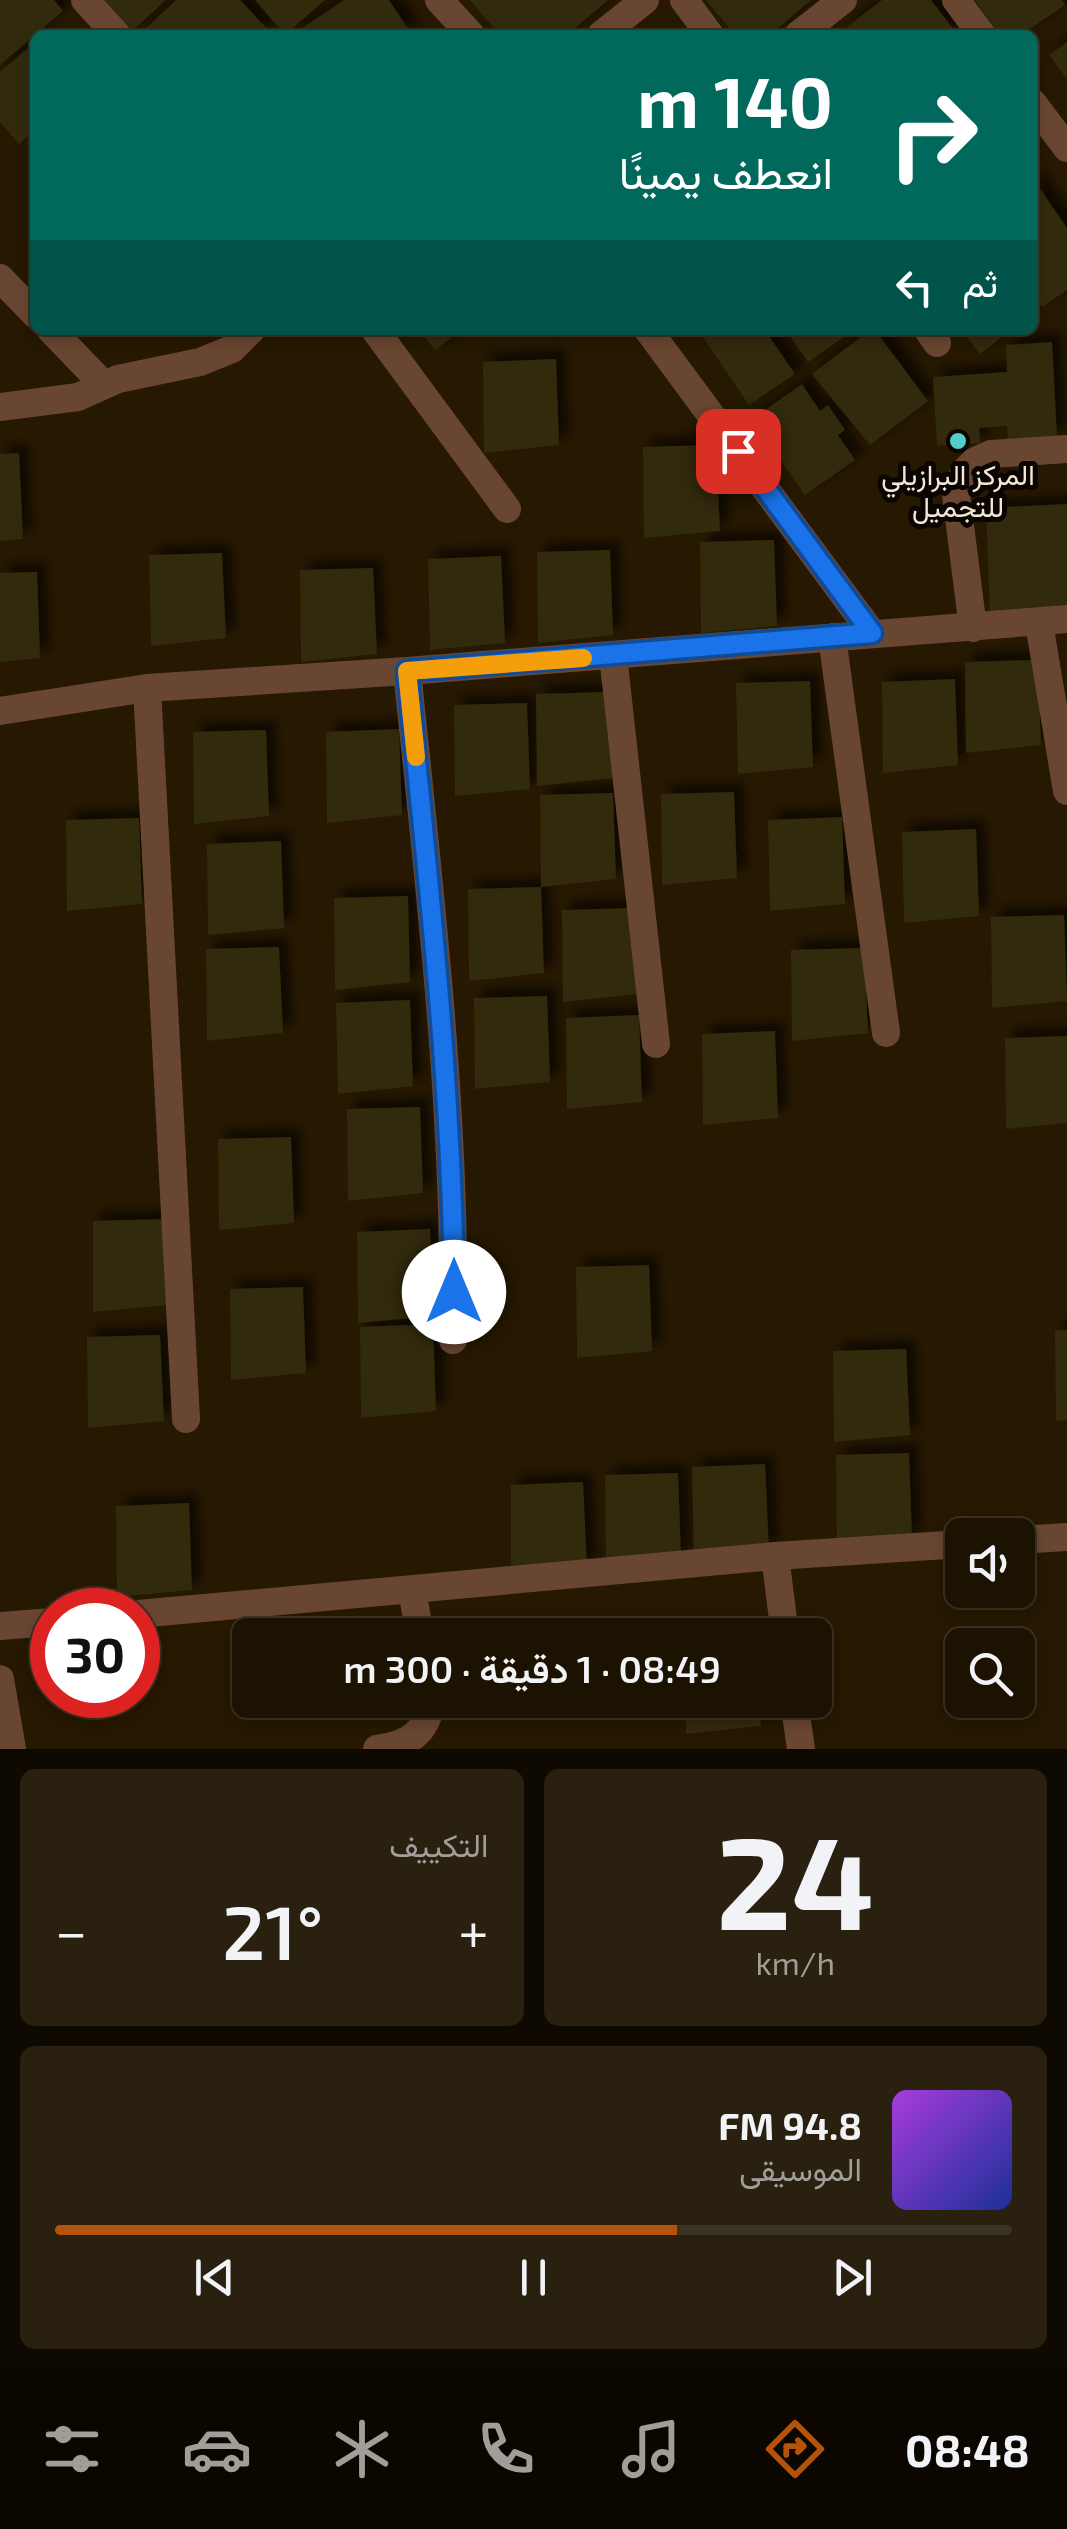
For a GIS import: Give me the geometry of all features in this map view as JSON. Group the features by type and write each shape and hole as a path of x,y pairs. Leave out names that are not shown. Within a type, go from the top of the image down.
{"street":[{"path":"85,0 112,30"},
{"path":"439,0 466,30"},
{"path":"608,30 645,0"},
{"path":"684,0 706,30"},
{"path":"804,30 843,0"},
{"path":"956,0 978,30"},
{"path":"1038,110 1067,148"},
{"path":"0,278 30,309"},
{"path":"56,335 103,384"},
{"path":"0,407 78,397 103,384 219,356 246,335"},
{"path":"379,335 508,509"},
{"path":"652,335 872,633"},
{"path":"973,628 956,494 964,472 975,461 992,454 1067,449"},
{"path":"0,711 147,688 1053,621 1067,791"},
{"path":"832,637 886,1033"},
{"path":"613,656 656,1044"},
{"path":"407,671 444,1032 453,1198 452,1340"},
{"path":"147,688 186,1419"},
{"path":"1035,1539 1067,1537"},
{"path":"160,1612 775,1556 945,1545"},
{"path":"775,1556 783,1618"},
{"path":"412,1590 417,1618"},
{"path":"0,1626 30,1624"},
{"path":"0,1679 12,1749"},
{"path":"377,1749 412,1740 428,1718"},
{"path":"796,1718 800,1749"}],"building":[{"path":"0,0 54,0 63,11 41,30 30,30 30,39 0,65"},
{"path":"104,0 166,0 133,30"},
{"path":"176,0 240,0 268,30 144,30"},
{"path":"255,0 325,0 291,30 281,30"},
{"path":"344,0 389,0 409,30 299,30"},
{"path":"470,0 608,0 573,30 496,30"},
{"path":"706,0 811,0 776,30 731,30"},
{"path":"882,0 931,0 954,30 845,30"},
{"path":"975,0 1062,0 1065,5 1028,30 996,30"},
{"path":"1067,42 1067,79 1049,55"},
{"path":"30,46 30,134 19,144 0,122 0,72"},
{"path":"1038,186 1067,228 1067,290 1042,307 1038,302"},
{"path":"423,335 454,335 435,350"},
{"path":"701,335 768,335 795,374 749,405"},
{"path":"789,335 847,335 808,362"},
{"path":"863,335 879,335 928,401 870,445 812,374"},
{"path":"965,335 1005,335 980,354"},
{"path":"1052,342 1057,438 1008,442 1007,426 979,428 980,443 937,446 933,377 1007,372 1006,345"},
{"path":"556,359 559,445 484,453 483,362"},
{"path":"802,384 820,411 828,405 845,430 838,435 855,460 805,495 752,419"},
{"path":"716,445 720,531 644,538 643,447"},
{"path":"19,453 23,539 0,541 0,454"},
{"path":"1067,504 1067,611 990,615 986,508"},
{"path":"774,540 777,626 701,633 700,542"},
{"path":"610,550 613,635 538,643 537,552"},
{"path":"222,553 226,638 151,646 149,555"},
{"path":"501,556 505,643 430,650 428,559"},
{"path":"373,568 377,654 301,662 300,570"},
{"path":"37,572 40,658 0,662 0,573"},
{"path":"1038,660 1041,745 966,753 965,662"},
{"path":"955,679 958,765 883,773 882,682"},
{"path":"810,681 813,767 738,774 736,683"},
{"path":"610,692 613,778 537,786 536,694"},
{"path":"527,703 530,789 455,796 454,705"},
{"path":"399,729 402,815 327,823 326,732"},
{"path":"266,730 269,816 194,824 193,732"},
{"path":"734,792 737,878 662,885 661,794"},
{"path":"613,793 616,879 541,887 540,795"},
{"path":"842,817 845,904 770,911 768,820"},
{"path":"139,818 142,904 67,911 66,820"},
{"path":"976,829 979,916 904,923 902,832"},
{"path":"281,841 284,928 208,935 207,844"},
{"path":"541,887 544,973 469,981 468,889"},
{"path":"408,896 410,982 335,990 334,898"},
{"path":"635,908 638,994 563,1002 562,910"},
{"path":"1064,915 1067,1001 992,1008 991,917"},
{"path":"279,947 283,1033 207,1041 206,949"},
{"path":"864,948 868,1033 792,1041 791,950"},
{"path":"547,996 550,1082 475,1089 474,998"},
{"path":"410,1000 413,1086 338,1094 336,1003"},
{"path":"639,1015 642,1102 567,1109 566,1018"},
{"path":"775,1031 778,1118 703,1125 702,1034"},
{"path":"1067,1036 1067,1123 1006,1129 1005,1038"},
{"path":"420,1107 423,1193 348,1201 347,1109"},
{"path":"291,1137 294,1223 219,1230 218,1139"},
{"path":"166,1219 169,1305 93,1312 93,1221"},
{"path":"430,1229 434,1316 358,1323 357,1232"},
{"path":"649,1265 652,1351 577,1358 576,1267"},
{"path":"303,1287 306,1373 231,1380 230,1289"},
{"path":"433,1324 436,1411 361,1418 360,1327"},
{"path":"1055,1330 1067,1330 1067,1420 1056,1421"},
{"path":"160,1335 164,1421 88,1428 87,1337"},
{"path":"906,1349 910,1435 834,1442 833,1351"},
{"path":"909,1453 912,1539 837,1546 836,1455"},
{"path":"765,1464 769,1550 694,1558 692,1467"},
{"path":"678,1473 681,1559 606,1567 605,1475"},
{"path":"583,1482 587,1568 511,1576 511,1485"},
{"path":"189,1503 192,1590 160,1593 160,1588 117,1588 116,1506"},
{"path":"686,1718 761,1718 761,1726 686,1734"}],"slow traffic":[{"path":"416,757 407,671 583,658"}],"place":[{"name":"المركز البرازيلي للتجميل","path":"958,441"}],"route":[{"path":"454,1292 444,1032 407,671 872,633 738,451"}]}
